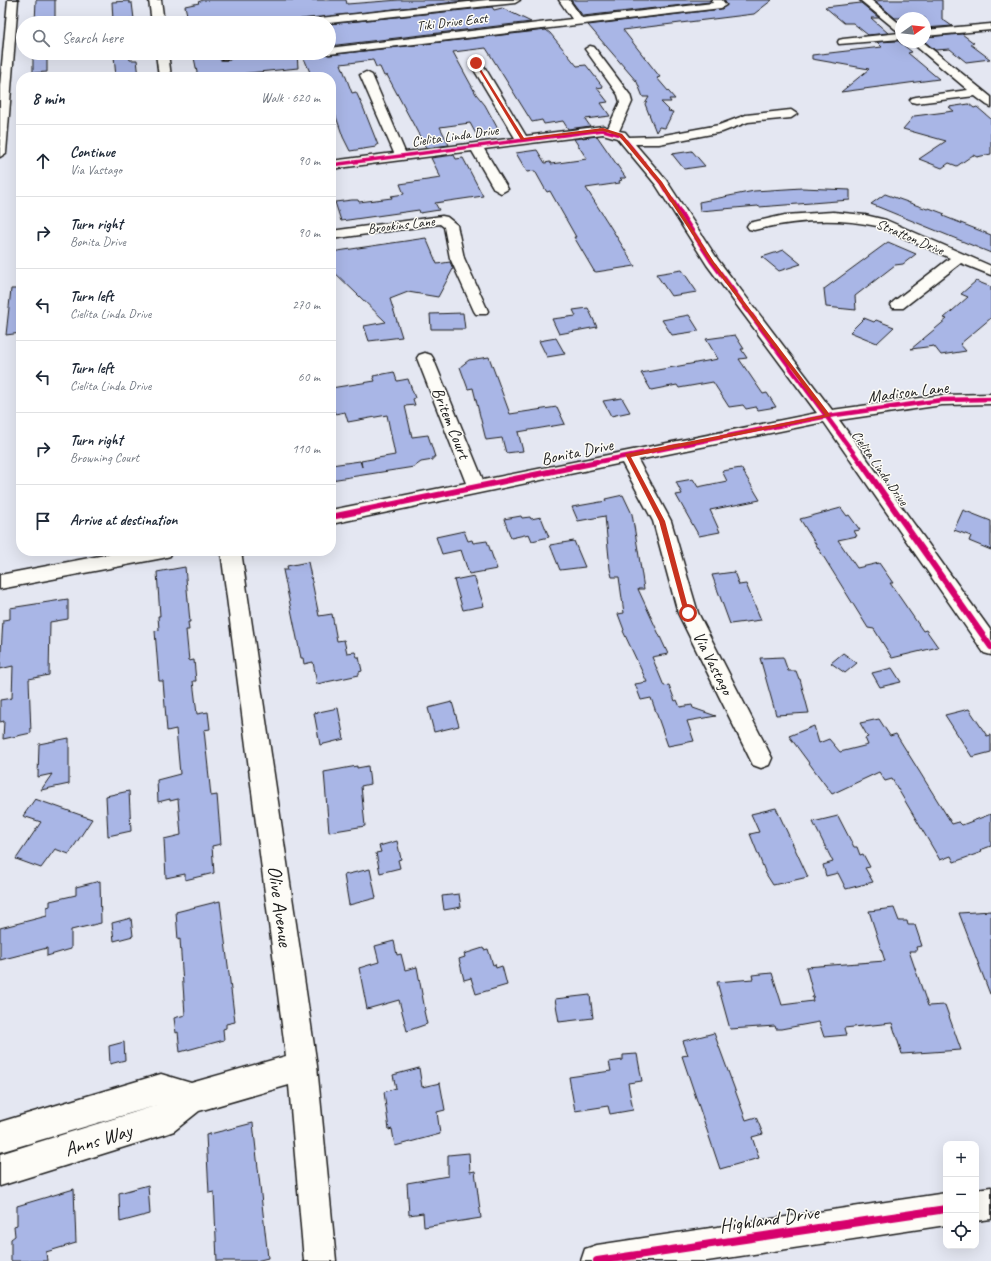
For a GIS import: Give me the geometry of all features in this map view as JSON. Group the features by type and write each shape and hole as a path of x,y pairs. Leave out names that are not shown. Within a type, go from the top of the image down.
{"main road":[{"path":"155,0 157,16"},
{"path":"163,60 164,72"},
{"name":"Olive Avenue","path":"232,556 302,1066 320,1261"},
{"name":"Anns Way","path":"0,1170 162,1120 191,1098 302,1066"},
{"name":"Anns Way","path":"0,1137 161,1089 191,1098"},
{"path":"979,1205 991,1203"},
{"name":"Highland Drive","path":"597,1261 943,1210"}],"street":[{"path":"0,153 7,105 13,0"},
{"path":"336,19 515,0"},
{"path":"564,0 578,22"},
{"name":"Tiki Drive East","path":"336,50 722,5 716,0"},
{"path":"865,0 895,25"},
{"path":"931,32 991,26"},
{"path":"843,42 895,37"},
{"path":"923,48 991,103"},
{"path":"590,49 624,95 626,102 613,131"},
{"path":"476,63 522,140"},
{"path":"366,76 401,156"},
{"path":"916,100 977,92"},
{"path":"625,140 659,140 722,128 746,119 791,114"},
{"name":"Cielita Linda Drive","path":"336,164 603,130 613,131 621,135 661,183 712,262 828,416 991,647"},
{"path":"476,146 501,189"},
{"name":"Stratton Drive","path":"754,226 779,220 823,216 864,218 881,223 991,271"},
{"name":"Brookins Lane","path":"336,233 442,220 450,225 457,258 481,311"},
{"path":"898,305 959,258"},
{"name":"Britem Court","path":"425,358 477,487"},
{"name":"Madison Lane","path":"828,416 942,400 991,399"},
{"name":"Bonita Drive","path":"336,516 828,416"},
{"name":"Via Vastago","path":"627,456 662,521 688,613 761,758"},
{"path":"0,582 137,556"}],"building":[{"path":"36,0 55,0 55,16 35,16"},
{"path":"203,0 346,0 347,4 399,0 473,0 334,16 187,16 185,6 199,3 198,2"},
{"path":"571,0 710,0 710,2 583,16"},
{"path":"724,0 772,0 754,14 623,30 660,77 657,78 675,99 669,99 671,102 661,102 669,110 668,111 673,112 665,128 659,127 656,132 645,104 649,97 643,97 637,82 588,25 721,9 727,5"},
{"path":"942,0 942,19 952,26 931,28 931,12 895,12 895,18 875,1"},
{"path":"129,1 129,3 132,3 134,16 113,16 112,2"},
{"path":"861,3 879,18 871,18 888,33 868,35 853,23 844,23 825,7"},
{"path":"492,7 494,10 502,8 531,22 336,45 336,23"},
{"path":"546,30 577,66 586,65 603,87 597,88 608,102 601,103 610,116 585,119 590,126 568,129 563,121 544,124 542,120 532,122 486,48 453,52 476,94 485,105 499,131 476,134 470,123 440,127 449,145 426,148 387,75 384,76 380,67 376,67 373,60 341,64 352,93 356,92 363,107 378,145 376,145 376,147 350,151 343,137 336,117 336,72 310,72 305,60 336,60 336,54"},
{"path":"962,34 974,43 970,44 990,59 966,62 950,49 935,50 931,47 931,37"},
{"path":"895,41 895,48 907,48 912,52 908,53 939,79 841,92 869,69 812,59 812,55 882,47 877,42"},
{"path":"33,60 47,60 47,72 33,72"},
{"path":"114,60 137,60 138,72 116,72"},
{"path":"194,60 297,60 298,68 259,72 197,72"},
{"path":"969,104 974,108 977,107 991,119 991,154 977,157 973,155 957,166 949,163 942,168 919,159 946,141 903,129 914,116 954,111 949,107"},
{"path":"597,136 626,178 620,178 622,180 619,181 620,183 586,188 635,266 596,272 574,237 576,237 550,191 547,192 535,171 527,172 516,153 537,150 545,163 550,162 551,164 587,159 574,139"},
{"path":"692,151 705,166 684,169 672,154"},
{"path":"454,155 456,159 463,158 483,196 435,203 439,210 420,213 419,210 341,221 336,202 358,200 359,202 392,198 391,196 404,194 400,184 441,178 431,158"},
{"path":"802,188 850,190 850,200 700,211 699,202 754,191"},
{"path":"885,194 945,214 943,216 991,235 991,253 871,204"},
{"path":"426,238 437,264 450,262 453,269 438,297 408,292 390,299 402,337 369,341 364,326 386,322 336,274 336,251"},
{"path":"888,242 916,254 903,264 895,265 855,296 856,310 826,307 824,289"},
{"path":"784,250 801,264 779,271 762,257"},
{"path":"682,270 697,292 671,296 656,274"},
{"path":"976,281 991,287 991,318 960,344 966,351 941,355 934,346 911,349 947,319 944,318 968,297 961,294"},
{"path":"11,289 16,289 16,334 6,335"},
{"path":"588,308 597,327 559,334 552,319 576,316 573,310"},
{"path":"463,313 465,329 431,329 430,314"},
{"path":"689,315 699,331 672,335 662,320"},
{"path":"864,318 874,322 876,320 894,327 877,343 850,332"},
{"path":"735,335 744,349 741,349 747,358 739,359 763,394 767,393 776,407 758,410 756,407 746,409 743,405 729,407 713,382 679,388 677,385 651,390 641,373 718,359 706,339"},
{"path":"556,338 565,354 547,357 539,341"},
{"path":"489,357 510,414 557,407 565,424 518,432 523,451 506,453 502,438 486,440 473,388 468,389 460,367 469,360"},
{"path":"394,372 397,381 408,379 415,398 413,399 415,405 405,406 412,437 428,435 435,457 433,457 433,460 421,462 414,467 336,479 336,464 360,461 362,467 361,461 395,455 387,415 348,422 345,412 336,414 336,387 375,381 373,376"},
{"path":"622,398 630,412 611,416 603,401"},
{"path":"741,468 760,500 710,510 720,532 699,536 676,495 682,494 676,482 693,479 698,487 727,481 722,471"},
{"path":"623,495 632,514 638,550 644,589 638,589 668,654 652,657 664,686 669,685 675,701 677,700 680,707 692,705 693,708 716,716 687,721 694,741 668,746 651,698 641,700 635,684 647,682 623,631 624,630 618,614 624,613 619,577 612,577 610,569 605,516 578,521 572,507 606,501 605,499"},
{"path":"841,508 847,516 849,515 860,530 854,531 857,536 838,540 857,568 879,563 893,583 890,583 923,631 926,630 938,647 892,658 874,629 868,628 800,519"},
{"path":"963,510 991,521 991,550 969,541 971,536 954,530"},
{"path":"521,516 522,518 530,517 531,519 541,517 549,537 532,541 529,534 511,538 504,519"},
{"path":"464,531 468,541 472,540 473,543 487,541 497,569 469,574 461,550 442,554 436,537"},
{"path":"574,541 585,567 560,570 550,545"},
{"path":"308,562 319,616 332,614 337,641 344,640 347,653 355,652 357,657 359,657 362,671 359,672 359,675 317,684 313,662 304,664 303,658 301,658 283,570 288,570 287,566"},
{"path":"185,567 190,622 188,622 189,630 186,630 189,661 194,660 196,681 193,681 197,714 208,712 210,729 204,730 211,796 217,795 221,844 212,846 214,873 185,880 185,874 166,878 164,839 181,835 178,799 158,802 157,780 180,774 176,729 167,731 163,681 159,681 155,631 159,630 158,616 160,616 157,572"},
{"path":"734,572 739,585 746,584 761,620 730,624 712,575"},
{"path":"474,576 484,606 463,610 454,580"},
{"path":"68,599 68,619 50,622 49,675 29,679 31,733 3,739 4,721 0,722 0,700 12,698 13,666 0,669 3,620 10,619 10,608"},
{"path":"843,653 857,663 845,673 831,663"},
{"path":"783,657 788,671 796,671 800,679 809,713 776,715 760,658"},
{"path":"892,668 901,682 880,687 872,673"},
{"path":"452,702 459,726 434,732 428,708"},
{"path":"338,708 344,739 320,745 314,713"},
{"path":"969,709 987,736 991,735 991,752 972,757 945,715"},
{"path":"879,719 890,736 896,734 952,824 959,822 962,825 991,814 991,846 980,850 982,852 954,862 951,856 940,860 892,779 885,781 879,772 832,794 789,736 814,726 819,743 829,739 840,752 868,745 865,738 868,737 860,723"},
{"path":"69,738 69,784 41,790 52,774 38,777 39,744"},
{"path":"357,766 357,768 368,766 370,784 361,786 365,826 329,832 324,772"},
{"path":"129,791 131,831 108,836 106,796"},
{"path":"35,799 92,819 69,854 55,849 41,868 16,859 41,822 23,816"},
{"path":"776,808 808,877 773,885 766,874 750,834 759,832 751,814"},
{"path":"838,816 854,847 857,847 860,855 863,854 870,867 865,868 873,882 846,889 838,873 826,876 823,865 833,862 813,822"},
{"path":"397,841 401,859 398,860 400,868 380,873 376,853 381,852 379,846"},
{"path":"370,869 376,898 349,905 344,875"},
{"path":"100,881 101,923 71,930 71,949 47,956 47,948 0,960 0,928 47,916 47,907 50,906 50,901 76,895 76,887"},
{"path":"459,894 461,907 444,910 442,896"},
{"path":"220,901 235,1022 226,1024 226,1028 223,1029 224,1040 180,1052 178,1032 176,1033 174,1018 185,1015 180,939 178,940 176,912"},
{"path":"894,908 899,921 907,921 908,925 915,925 922,946 916,947 917,951 909,951 928,1006 945,1005 961,1050 902,1054 892,1023 844,1028 846,1035 824,1037 819,1022 781,1029 776,1029 775,1026 730,1029 717,982 753,979 752,975 772,973 782,1005 813,1001 812,997 814,997 806,967 885,961 869,911"},
{"path":"991,911 991,994 990,994 959,913"},
{"path":"131,918 133,936 114,941 112,923"},
{"path":"394,941 397,955 401,954 405,970 417,967 425,1010 427,1024 407,1031 399,1000 367,1009 359,968 379,962 375,946"},
{"path":"483,948 484,950 488,949 493,965 495,964 496,968 502,966 507,985 476,994 471,978 464,980 459,959 465,957 464,954"},
{"path":"590,995 593,1018 559,1022 555,999"},
{"path":"714,1033 746,1120 756,1117 763,1134 752,1137 759,1158 720,1169 682,1056 688,1055 683,1041"},
{"path":"124,1042 125,1060 110,1064 109,1046"},
{"path":"637,1054 642,1081 628,1083 633,1110 610,1114 608,1106 575,1111 569,1077 611,1071 609,1062 623,1060 623,1055"},
{"path":"419,1068 422,1087 440,1083 445,1110 437,1112 440,1134 395,1146 392,1129 389,1130 384,1092 396,1088 393,1075"},
{"path":"253,1123 268,1258 256,1261 217,1261 214,1192 209,1193 206,1135"},
{"path":"469,1153 470,1172 475,1171 481,1218 424,1227 423,1213 409,1215 407,1183 448,1176 448,1155"},
{"path":"148,1185 150,1214 120,1222 119,1193"},
{"path":"74,1189 76,1243 46,1252 47,1261 11,1261 11,1239 15,1236 14,1226 17,1225 17,1206"}],"cycle path":[{"path":"336,164 603,130 621,135 661,183 712,262 828,416 991,647"},
{"path":"336,516 828,416 942,400 991,399"},
{"path":"597,1261 943,1209"}],"route":[{"path":"476,63 522,140 603,130 613,131 621,135 661,183 712,262 828,416 627,456 662,521 688,613"}]}
